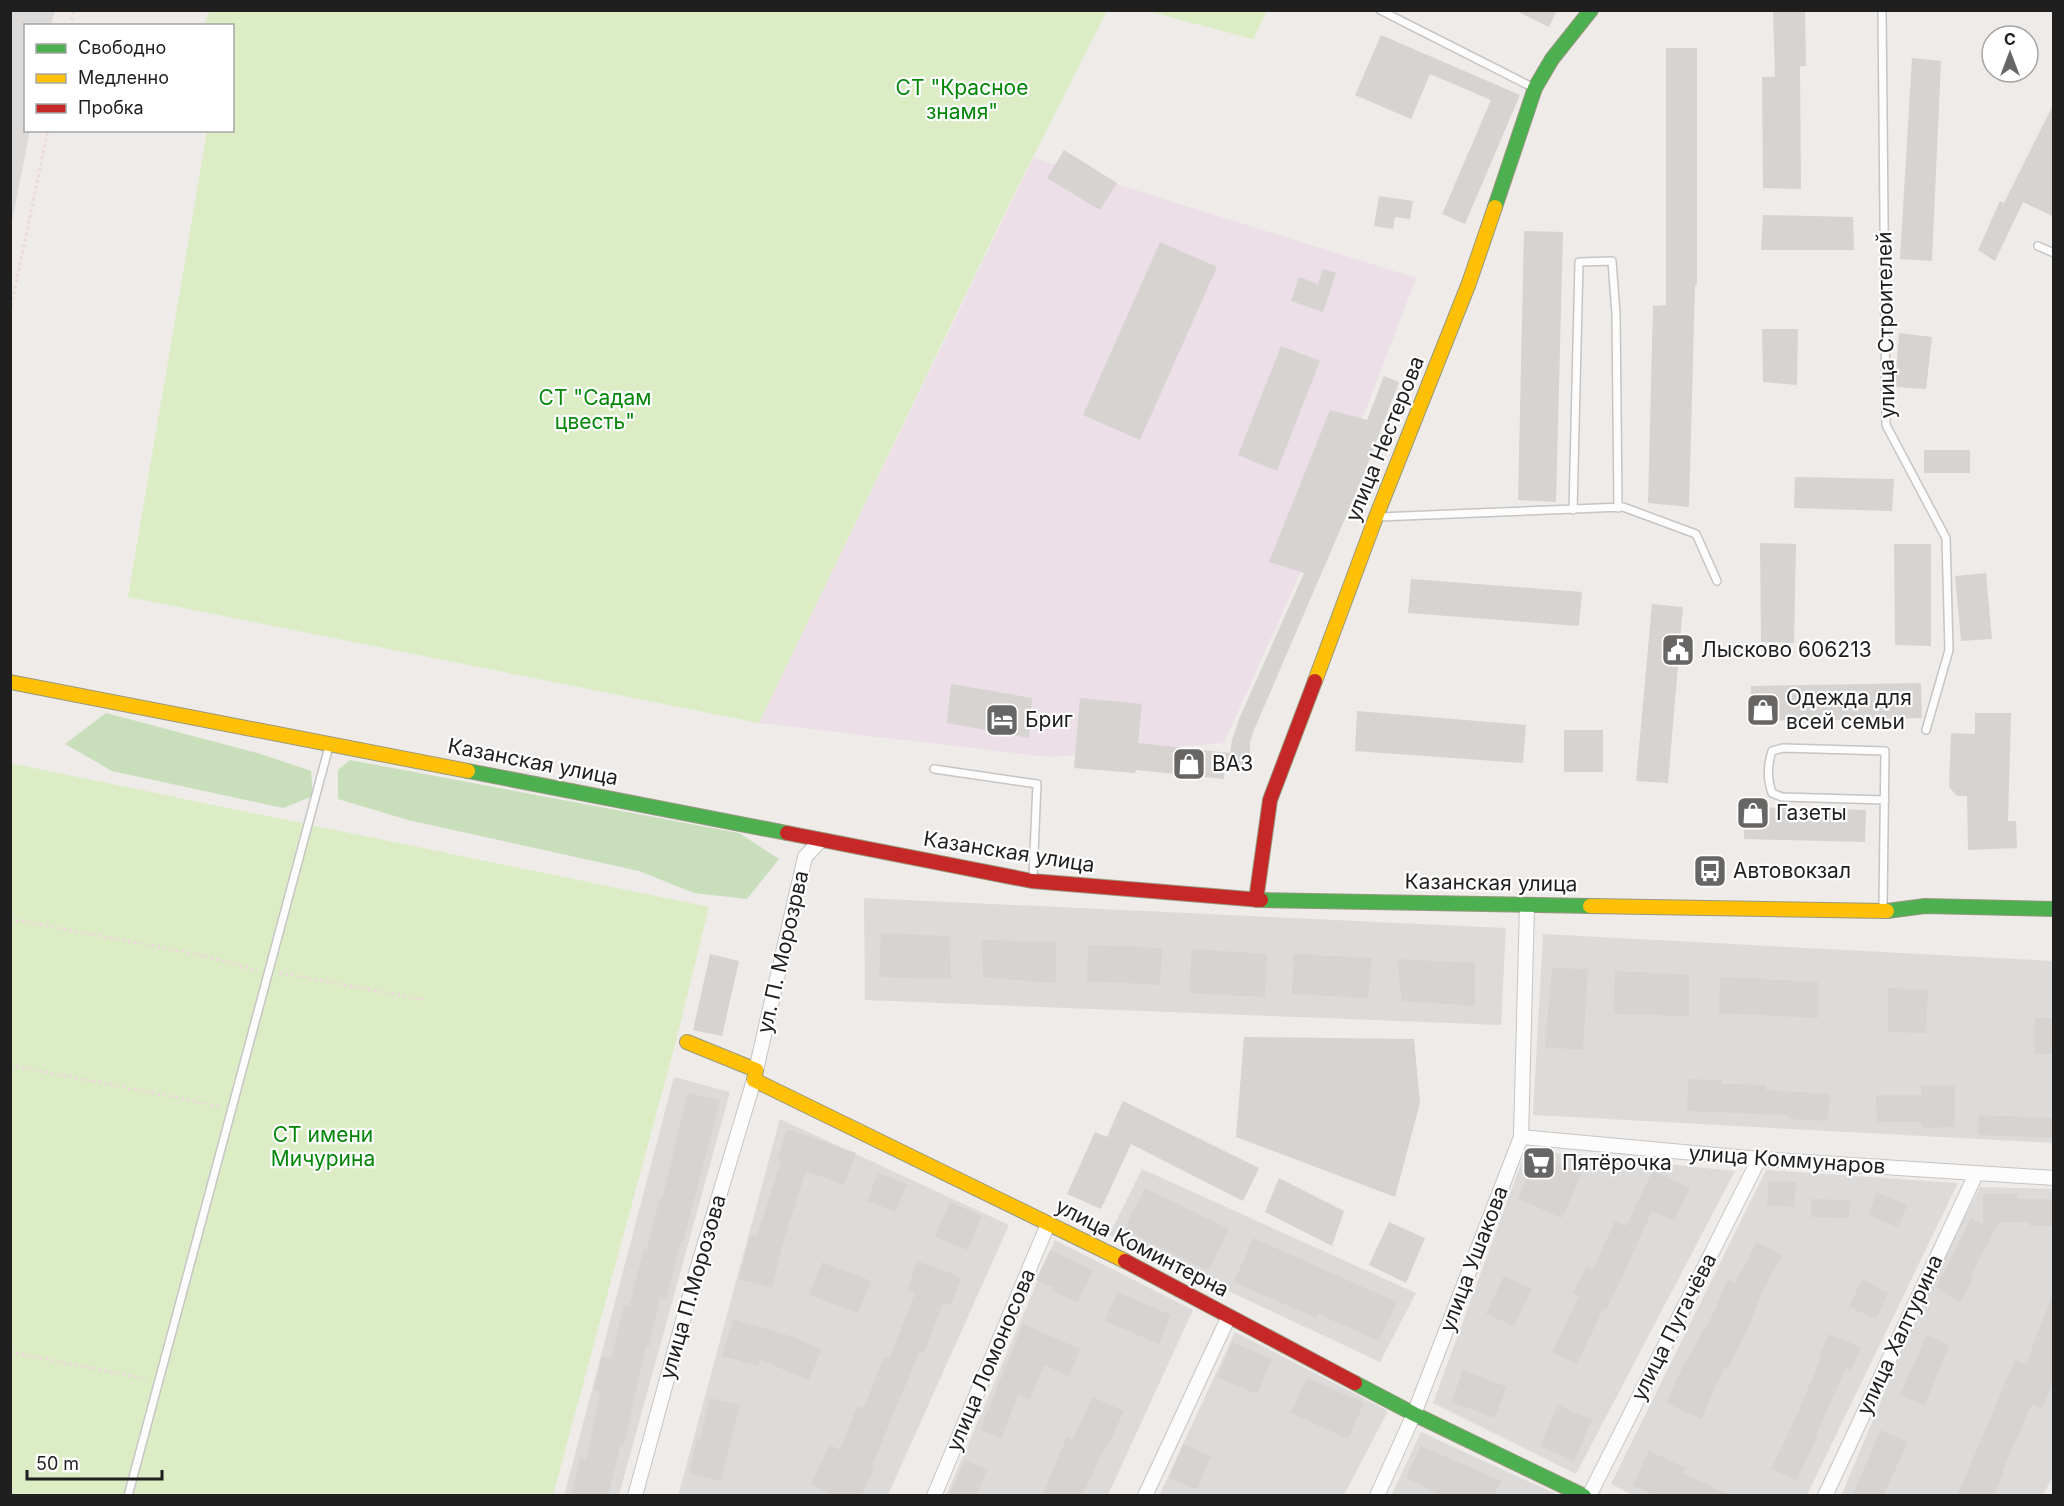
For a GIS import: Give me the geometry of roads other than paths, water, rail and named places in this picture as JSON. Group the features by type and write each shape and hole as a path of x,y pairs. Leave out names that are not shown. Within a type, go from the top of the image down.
{"main road":[{"name":"улица Нестерова","path":"1256,900 1269,800 1376,517 1469,283 1535,88 1552,59 1591,10"},
{"name":"Казанская улица","path":"10,682 1032,881 1256,900 1883,911 1925,906 2054,909"},
{"name":"улица Коминтерна","path":"687,1042 1139,1268 1414,1414 1584,1496"}],"street":[{"name":"ул. П. Морозрва","path":"755,1075 805,856 821,840"},
{"name":"улица Ушакова","path":"1377,1496 1414,1414 1521,1137 1527,905"},
{"name":"улица П.Морозова","path":"635,1496 696,1273 755,1075"},
{"name":"улица Коммунаров","path":"1521,1137 1759,1159 2054,1178"},
{"name":"улица Пугачёва","path":"1589,1496 1759,1159"},
{"name":"улица Халтурина","path":"1825,1496 1976,1174"},
{"name":"улица Ломоносова","path":"934,1496 1048,1224"},
{"path":"1145,1496 1229,1316"}],"lane":[{"path":"1380,10 1535,88"},
{"name":"улица Строителей","path":"1882,10 1886,425 1946,538 1949,650 1926,730"},
{"path":"2038,246 2054,253"},
{"path":"1573,510 1578,262 1612,261 1616,315 1618,508"},
{"path":"1376,517 1623,507 1696,534 1717,580"},
{"path":"128,1496 329,744"},
{"path":"1883,911 1885,800 1885,751 1783,748 1772,752 1768,762 1768,781 1772,793 1782,797 1885,800"},
{"path":"934,769 1037,784 1032,881"}],"place":[{"name":"Лысково 606213","path":"1678,650"},
{"name":"Одежда для всей семьи","path":"1763,710"},
{"name":"Бриг","path":"1002,720"},
{"name":"ВАЗ","path":"1189,764"},
{"name":"Газеты","path":"1753,813"},
{"name":"Автовокзал","path":"1710,871"},
{"name":"Пятёрочка","path":"1539,1163"}],"park label":[{"name":"СТ \"Красное знамя\"","path":"962,100"},
{"name":"СТ \"Садам цвесть\"","path":"595,410"},
{"name":"СТ имени Мичурина","path":"323,1147"}]}
